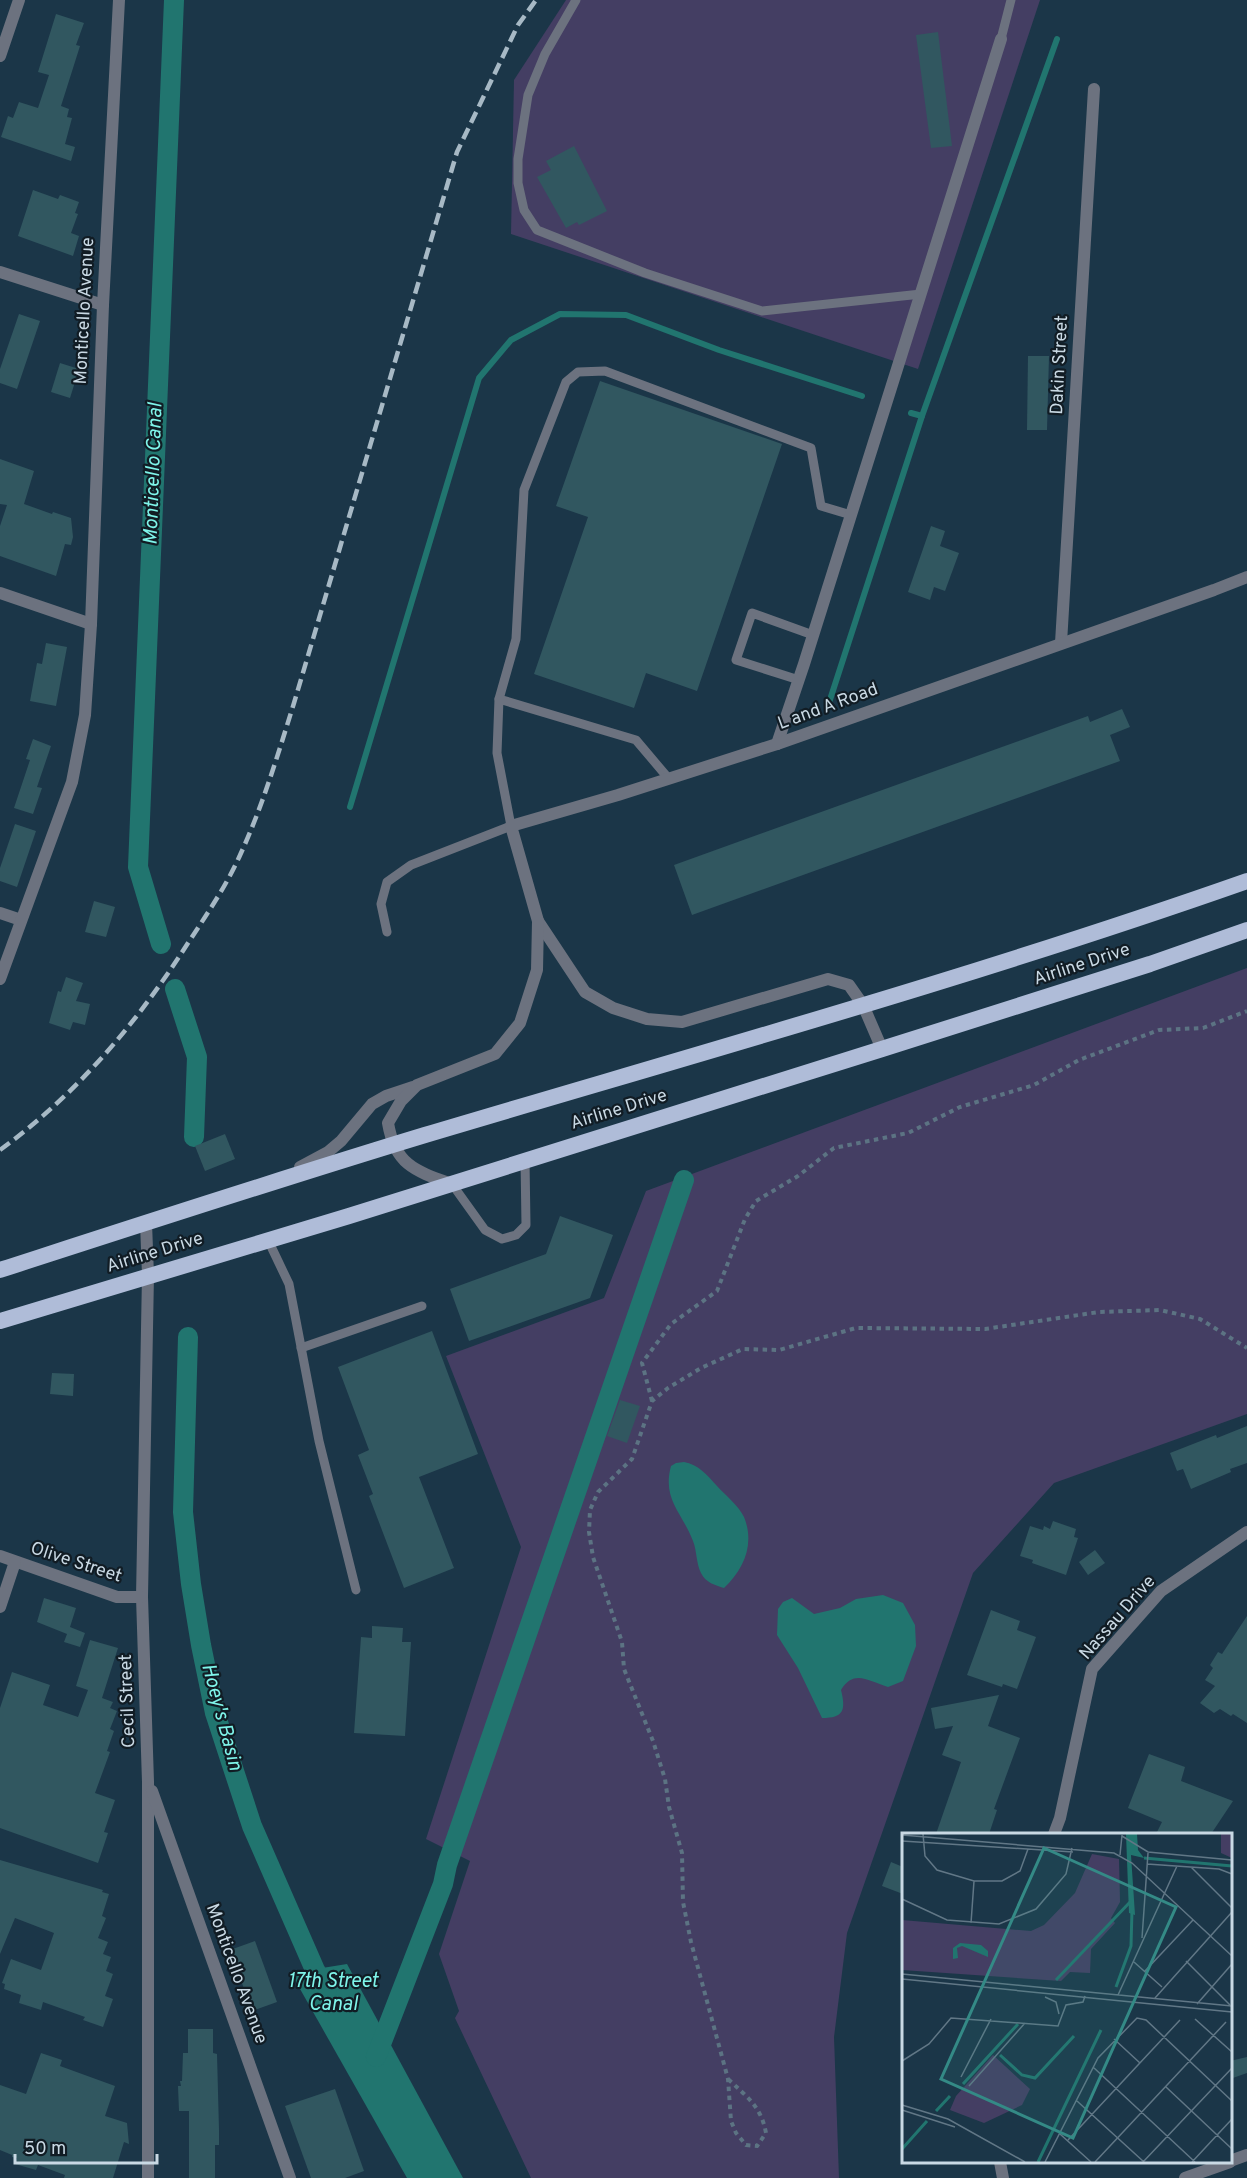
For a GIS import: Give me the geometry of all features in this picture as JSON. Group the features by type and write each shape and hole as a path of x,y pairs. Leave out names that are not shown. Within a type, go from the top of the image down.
{"highway":[{"name":"Airline Drive","path":"0,1270 393,1145 863,1005 1153,914 1247,881"},
{"name":"Airline Drive","path":"0,1321 452,1184 1150,964 1247,930"}],"street":[{"path":"0,56 19,0"},
{"name":"Monticello Avenue","path":"0,980 72,782 81,743 91,624 103,304 119,0"},
{"path":"777,744 1001,39"},
{"name":"Dakin Street","path":"1061,643 1094,89"},
{"path":"0,272 103,304"},
{"name":"L and A Road","path":"511,826 777,744 1247,577"},
{"path":"0,593 91,624"},
{"path":"270,1183 328,1152 372,1104 386,1096 495,1054 520,1023 537,970 538,921 511,826"},
{"path":"0,913 21,920"},
{"path":"538,921 585,992 613,1008 647,1019 682,1022 828,979 849,985 863,1005 882,1049"},
{"path":"417,1085 401,1101 388,1123 393,1145 399,1156 410,1166 423,1174 452,1184"},
{"name":"Cecil Street","path":"146,1223 148,1275 142,1597 148,1782 148,2178"},
{"name":"Nassau Drive","path":"1054,1833 1060,1818 1092,1669 1161,1591 1247,1532"},
{"name":"Olive Street","path":"0,1556 117,1597 142,1597"},
{"path":"0,1606 15,1562"},
{"name":"Monticello Avenue","path":"148,1782 290,2178"},
{"path":"1232,2160 1247,2155"},
{"path":"1000,2163 1003,2178"},
{"path":"1185,2178 1225,2163"}],"lane":[{"path":"576,0 545,54 528,95 518,159 518,183 524,210 537,230 645,273 762,311 921,294"},
{"path":"1001,39 1011,0"},
{"path":"387,932 381,904 387,882 411,865 511,826 497,753 499,699 516,639 524,490 566,382 578,372 605,371 811,448 821,506 851,515"},
{"path":"799,680 736,660 739,650 752,613 813,635"},
{"path":"499,699 636,740 669,779"},
{"path":"452,1184 484,1230 502,1239 516,1235 526,1226 525,1160"},
{"path":"268,1240 289,1284 319,1441 356,1590"},
{"path":"301,1348 422,1306"}],"path":[{"path":"652,1401 642,1363 671,1324 717,1291 745,1219 756,1201 798,1176 834,1148 908,1133 960,1107 1034,1086 1079,1060 1159,1030 1203,1028 1247,1011"},
{"path":"728,2079 753,2103 763,2119 766,2133 757,2146 746,2145 736,2133 731,2121 728,2079 691,1942 684,1902 682,1853 669,1807 665,1779 654,1741 624,1669 622,1642 593,1557 588,1532 590,1510 598,1492 632,1459 652,1401 668,1388 701,1368 743,1349 779,1350 856,1328 985,1329 1099,1312 1160,1310 1200,1319 1247,1348"}],"shaded area":[{"path":"566,0 1040,0 918,369 511,234 514,80"},
{"path":"1247,968 1247,1414 1054,1483 973,1573 847,1933 834,2037 839,2178 531,2178 455,2018 459,2011 439,1954 470,1861 426,1839 521,1547 446,1356 604,1298 646,1191"}],"water":[{"path":"684,1462 694,1465 706,1475 744,1517 748,1537 746,1556 737,1573 724,1588 714,1585 701,1573 693,1541 671,1497 669,1478 671,1466"},
{"path":"883,1595 903,1603 915,1625 916,1646 903,1681 888,1687 862,1678 851,1680 841,1690 842,1712 829,1718 822,1718 798,1668 777,1635 778,1609 783,1602 792,1598 814,1614 840,1608 856,1599"},
{"name":"17th Street Canal","path":"347,1964 463,2178 407,2178 291,1973"}],"building":[{"path":"56,14 84,23 76,45 80,46 61,106 69,109 67,117 72,118 65,144 75,147 71,161 1,137 8,116 13,118 19,102 38,108 49,75 38,72"},
{"path":"938,32 952,146 931,148 916,35"},
{"path":"574,146 607,211 579,225 577,222 566,228 537,177 551,170 546,161"},
{"path":"33,190 58,199 60,195 79,202 75,213 78,214 71,233 79,236 73,256 18,236"},
{"path":"19,314 40,321 17,389 0,383 0,369"},
{"path":"1028,356 1049,356 1047,430 1027,430"},
{"path":"60,363 79,369 70,398 51,392"},
{"path":"600,381 782,444 697,691 646,673 634,708 534,674 588,517 556,506"},
{"path":"0,459 34,471 24,504 71,518 73,537 71,545 65,544 56,576 0,556 0,526 7,505 0,504"},
{"path":"931,526 945,531 940,546 959,553 945,591 934,587 930,600 908,592"},
{"path":"46,643 67,647 56,706 30,701 37,663 42,664"},
{"path":"1122,709 1130,727 1110,735 1120,761 692,915 674,865 1088,716 1090,722"},
{"path":"33,739 51,746 37,787 42,788 33,814 14,808 30,760 26,759"},
{"path":"15,824 36,831 17,887 0,881 0,868"},
{"path":"94,901 115,907 106,937 85,932"},
{"path":"66,977 83,983 76,1001 90,1004 85,1025 73,1022 70,1030 49,1023 58,991 61,992"},
{"path":"225,1134 235,1159 205,1171 195,1146"},
{"path":"560,1216 613,1235 590,1298 469,1341 450,1289 546,1254"},
{"path":"432,1331 478,1454 419,1477 454,1568 404,1588 369,1496 373,1494 358,1455 369,1450 338,1367"},
{"path":"52,1373 74,1374 73,1396 50,1394"},
{"path":"620,1400 640,1406 627,1443 607,1436"},
{"path":"1247,1426 1247,1463 1191,1489 1183,1469 1177,1471 1170,1453"},
{"path":"1053,1521 1076,1529 1074,1537 1078,1538 1066,1575 1032,1563 1033,1560 1020,1556 1030,1526 1043,1530 1044,1526 1050,1529"},
{"path":"1095,1550 1105,1563 1088,1575 1079,1562"},
{"path":"44,1598 76,1608 70,1627 85,1633 80,1647 64,1642 67,1634 37,1622"},
{"path":"991,1610 1020,1621 1017,1630 1036,1637 1017,1689 1003,1684 1002,1687 967,1675"},
{"path":"1247,1616 1247,1723 1220,1709 1214,1713 1200,1703 1215,1686 1205,1680 1213,1668 1210,1665 1218,1652 1222,1654"},
{"path":"372,1626 403,1628 402,1642 411,1642 405,1736 354,1733 361,1637 372,1638"},
{"path":"90,1640 118,1648 102,1698 113,1702 110,1708 117,1711 110,1729 114,1731 107,1751 110,1752 95,1793 115,1800 104,1832 108,1833 98,1863 0,1828 0,1708 12,1672 50,1685 43,1705 78,1717 88,1690 76,1686"},
{"path":"999,1695 988,1726 1020,1738 994,1809 997,1810 989,1833 936,1833 961,1762 942,1755 953,1726 935,1729 931,1708"},
{"path":"1149,1754 1185,1767 1181,1781 1233,1801 1212,1833 1156,1833 1162,1822 1128,1808"},
{"path":"0,1860 103,1890 102,1892 109,1894 102,1916 106,1918 98,1938 108,1942 103,1954 111,1957 106,1971 113,1974 105,1996 113,1999 103,2027 83,2020 85,2017 43,2002 41,2010 19,2003 21,1995 4,1989 5,1984 2,1983 11,1959 41,1970 54,1933 15,1918 0,1954"},
{"path":"891,1862 902,1867 902,1894 882,1886"},
{"path":"255,1941 277,2002 252,2011 230,1950"},
{"path":"188,2029 213,2029 213,2053 217,2054 219,2130 219,2145 215,2145 215,2178 189,2178 189,2111 179,2111 178,2086 181,2086 180,2081 182,2081 183,2053 188,2053"},
{"path":"41,2053 62,2060 60,2066 115,2086 105,2116 127,2123 129,2144 124,2142 113,2178 64,2178 65,2175 38,2165 36,2170 15,2164 17,2158 0,2150 0,2085 26,2094"},
{"path":"1247,2057 1247,2073 1232,2078 1232,2061"},
{"path":"335,2089 364,2171 345,2178 311,2178 285,2106"}],"waterway":[{"name":"Monticello Canal","path":"161,944 138,867 174,0"},
{"path":"827,709 922,416 1057,39"},
{"path":"350,807 479,378 511,340 560,314 626,315 719,350 862,396"},
{"path":"911,413 922,416"},
{"path":"175,989 197,1057 194,1137"},
{"path":"376,2057 443,1884 447,1865 684,1180"},
{"name":"Hoey's Basin","path":"188,1337 183,1512 191,1584 215,1713 252,1826 315,1970 327,1991"}],"railway":[{"path":"0,1150 55,1105 80,1081 126,1029 168,973 216,899 249,835 294,703 457,152 518,25 536,0"}]}
